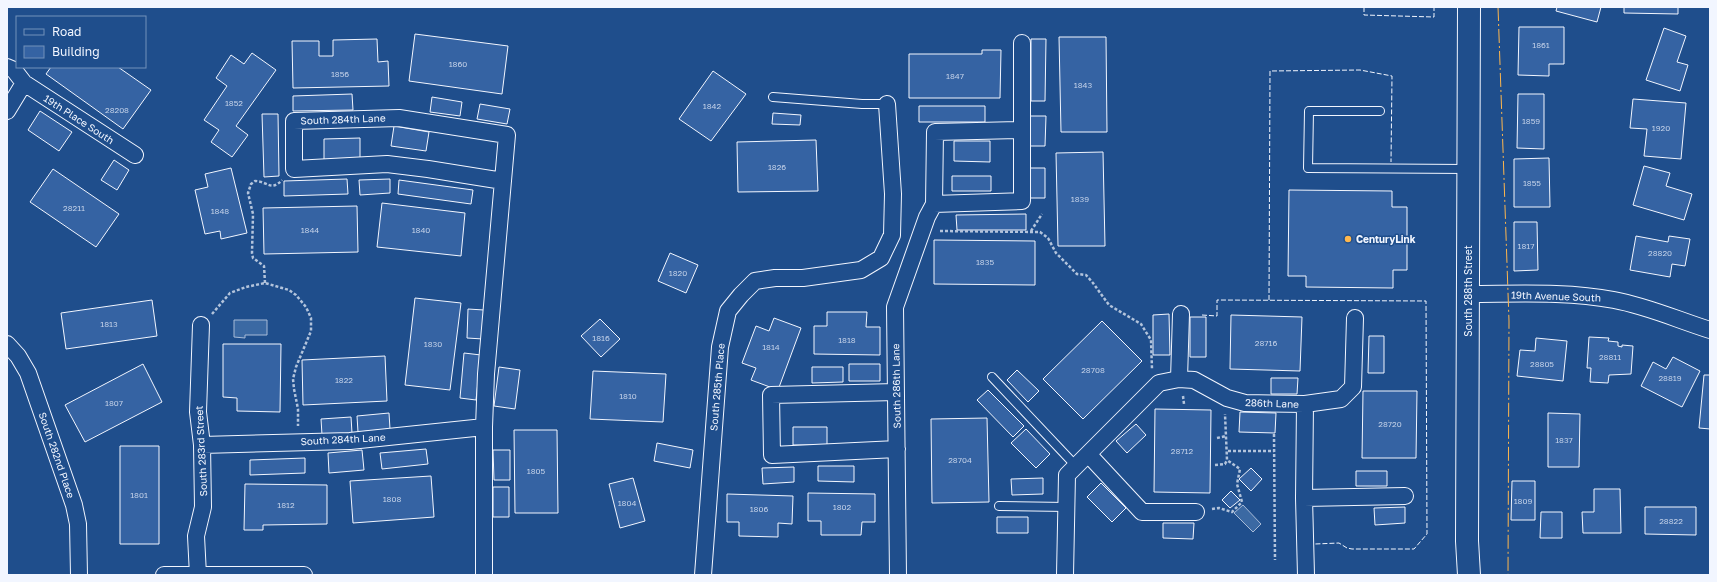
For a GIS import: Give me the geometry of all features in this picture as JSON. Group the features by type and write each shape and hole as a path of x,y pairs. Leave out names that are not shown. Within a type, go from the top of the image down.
{"main road":[{"name":"South 288th Street","path":"1469,7 1467,541 1469,575"}],"street":[{"path":"934,204 1022,201 1022,43"},
{"path":"7,67 14,70 24,83 7,111"},
{"name":"19th Place South","path":"24,83 135,155"},
{"name":"South 285th Place","path":"703,575 720,347 728,310 741,294 755,281 775,278 803,278 861,270 881,258 892,235 893,194 886,104"},
{"name":"South 284th Lane","path":"294,169 294,121 399,118 507,135 486,374 484,427 484,575"},
{"name":"South 286th Lane","path":"898,575 895,307 926,216 934,204 935,132 1022,130"},
{"path":"294,169 387,164 503,181"},
{"name":"19th Avenue South","path":"1468,294 1565,295 1602,298 1631,304 1710,330"},
{"path":"1181,314 1181,386"},
{"path":"1305,404 1341,399 1353,387 1355,318"},
{"name":"South 283rd Street","path":"198,574 196,536 203,507 202,445 198,412 201,325"},
{"name":"South 282nd Place","path":"7,344 18,356 28,373 74,505 78,524 79,575"},
{"name":"286th Lane","path":"1065,575 1067,475 1159,382 1181,386 1194,380 1227,398 1245,403 1305,404 1304,498 1306,575"},
{"path":"896,392 770,395 772,455 897,449"},
{"name":"South 284th Lane","path":"202,445 350,441 484,427"},
{"path":"1088,454 1142,512 1196,512"},
{"path":"1304,498 1406,496"},
{"path":"164,575 304,575"}],"lane":[{"path":"773,97 862,104 886,104"},
{"path":"1380,111 1309,111 1308,168 1468,169"},
{"path":"992,377 1076,466"},
{"path":"1000,506 1067,507"}],"path":[{"path":"265,283 264,266 253,258 252,253 252,214 248,198 249,189 255,181 275,186 294,169"},
{"path":"1030,232 1042,214"},
{"path":"937,231 1040,232 1048,238 1056,253 1077,274 1086,276 1093,282 1109,304 1141,324 1151,340 1153,352 1152,371"},
{"path":"201,325 230,293 246,287 265,283 282,287 296,295 306,307 310,318 309,338 296,367 293,379 298,409 299,442"},
{"path":"1181,386 1184,404"},
{"path":"1215,465 1225,464 1227,460 1228,451 1224,410"},
{"path":"1274,434 1275,560"},
{"path":"1217,438 1226,436"},
{"path":"1228,451 1274,451"},
{"path":"1196,512 1199,510 1219,508 1232,512 1242,502 1237,484 1240,469 1227,460"}],"water":[{"path":"234,320 267,320 267,335 245,335 245,338 234,337"},
{"path":"1243,505 1261,524 1253,532 1234,513"}],"building":[{"path":"1557,7 1601,7 1597,22 1556,11"},
{"path":"1624,7 1678,7 1678,14 1624,13"},
{"path":"1519,27 1564,27 1564,64 1549,64 1549,76 1518,75"},
{"path":"1664,28 1686,36 1677,62 1688,65 1680,91 1646,80"},
{"path":"415,34 508,46 502,94 409,81"},
{"path":"1059,37 1106,37 1107,132 1061,132"},
{"path":"377,39 378,62 388,61 389,86 293,88 292,41 319,41 319,56 333,56 333,40"},
{"path":"1031,39 1046,39 1045,101 1031,101"},
{"path":"982,50 1001,50 1000,98 909,98 909,54 982,54"},
{"path":"252,53 276,70 236,126 248,135 232,157 211,142 219,130 204,120 227,86 216,78 231,55 244,64"},
{"path":"50,68 119,68 151,90 123,129 46,74"},
{"path":"713,71 746,94 711,141 679,119"},
{"path":"352,94 353,110 293,111 293,96"},
{"path":"1518,94 1544,94 1544,149 1517,148"},
{"path":"432,97 462,102 460,116 430,112"},
{"path":"1633,99 1686,103 1681,159 1644,156 1647,129 1630,128"},
{"path":"480,104 510,109 507,124 477,119"},
{"path":"919,106 985,106 985,122 919,122"},
{"path":"40,111 72,132 59,151 28,130"},
{"path":"773,113 801,115 800,125 772,124"},
{"path":"262,114 278,114 279,176 264,177"},
{"path":"1030,116 1046,116 1045,146 1030,146"},
{"path":"394,126 429,132 426,151 391,146"},
{"path":"360,138 360,159 324,160 324,139"},
{"path":"816,140 818,191 738,192 737,142"},
{"path":"954,141 990,141 990,162 954,161"},
{"path":"1103,152 1105,246 1058,246 1056,153"},
{"path":"1549,158 1550,207 1514,207 1514,159"},
{"path":"114,160 129,170 117,190 101,180"},
{"path":"1644,166 1670,173 1666,186 1692,194 1684,220 1633,205"},
{"path":"231,168 247,233 221,239 220,231 205,234 195,190 208,187 205,174"},
{"path":"1029,168 1045,168 1045,198 1029,198"},
{"path":"53,169 119,214 96,247 30,202"},
{"path":"952,176 991,176 991,191 952,191"},
{"path":"347,179 348,194 284,196 284,181"},
{"path":"390,179 390,193 360,195 359,180"},
{"path":"399,180 473,190 471,204 398,194"},
{"name":"CenturyLink","path":"1289,190 1392,191 1392,207 1407,207 1407,270 1393,270 1393,288 1306,287 1306,276 1288,276"},
{"path":"382,203 465,213 461,256 377,247"},
{"path":"357,206 358,252 264,254 263,208"},
{"path":"1026,214 1026,230 957,230 956,215"},
{"path":"1514,222 1537,222 1538,270 1514,271"},
{"path":"1636,236 1668,242 1669,236 1690,239 1685,266 1672,264 1670,277 1630,270"},
{"path":"934,240 1035,241 1035,285 934,284"},
{"path":"670,253 698,265 686,293 658,281"},
{"path":"415,298 461,303 450,390 405,385"},
{"path":"152,300 157,336 66,349 61,313"},
{"path":"468,309 484,310 483,339 467,338"},
{"path":"827,312 867,312 866,327 880,327 880,355 814,354 814,326 827,326"},
{"path":"1169,314 1170,355 1153,355 1153,315"},
{"path":"1231,315 1302,317 1300,371 1230,369"},
{"path":"1190,317 1206,317 1206,357 1190,357"},
{"path":"774,318 801,328 778,390 751,380 756,368 742,363 756,326 769,331"},
{"path":"600,319 620,339 601,357 581,336"},
{"path":"1102,321 1142,361 1083,419 1043,379"},
{"path":"1369,336 1384,336 1384,373 1368,373"},
{"path":"1589,337 1609,338 1608,341 1618,342 1618,346 1622,347 1622,345 1633,346 1631,374 1609,375 1608,383 1590,382 1591,368 1587,368"},
{"path":"1536,338 1567,341 1563,381 1517,376 1520,350 1535,351"},
{"path":"223,344 281,344 280,412 237,411 237,398 223,397"},
{"path":"464,353 481,355 476,400 460,398"},
{"path":"385,356 387,401 303,405 302,360"},
{"path":"1673,357 1700,371 1682,407 1641,386 1653,362 1666,369"},
{"path":"143,364 162,402 85,442 65,405"},
{"path":"849,364 880,364 880,381 849,381"},
{"path":"499,367 520,370 515,409 494,406"},
{"path":"812,367 843,367 843,382 812,383"},
{"path":"1017,370 1039,391 1028,402 1007,380"},
{"path":"593,371 666,374 663,422 590,419"},
{"path":"1704,375 1710,375 1710,429 1699,428"},
{"path":"1271,378 1298,378 1297,394 1271,394"},
{"path":"988,390 1024,426 1013,437 977,400"},
{"path":"1363,391 1417,391 1416,458 1362,458"},
{"path":"1155,409 1211,410 1210,493 1154,492"},
{"path":"1240,412 1276,413 1275,433 1239,432"},
{"path":"389,413 390,429 358,432 357,416"},
{"path":"1548,413 1580,414 1579,467 1548,467"},
{"path":"351,417 352,433 322,435 321,419"},
{"path":"987,418 989,502 932,503 931,419"},
{"path":"1136,424 1146,435 1127,453 1116,441"},
{"path":"793,427 827,427 827,445 793,445"},
{"path":"1026,429 1050,454 1036,468 1011,443"},
{"path":"514,430 557,430 558,513 515,513"},
{"path":"657,443 693,450 690,468 654,461"},
{"path":"120,446 159,446 159,544 120,544"},
{"path":"426,449 428,464 382,469 380,453"},
{"path":"362,450 364,470 329,473 328,453"},
{"path":"493,450 510,450 510,480 494,480"},
{"path":"305,458 305,473 250,475 250,460"},
{"path":"818,466 854,466 854,482 818,481"},
{"path":"794,467 794,482 763,484 762,468"},
{"path":"1251,468 1262,479 1251,491 1239,479"},
{"path":"1356,471 1387,471 1387,486 1356,486"},
{"path":"431,476 434,517 353,523 350,481"},
{"path":"633,478 645,521 620,528 609,484"},
{"path":"1043,478 1043,494 1012,495 1011,479"},
{"path":"1512,481 1535,481 1535,520 1511,520"},
{"path":"1101,483 1126,508 1112,522 1087,497"},
{"path":"245,484 327,485 327,524 263,525 263,530 244,530"},
{"path":"493,487 509,487 509,517 493,517"},
{"path":"1594,489 1620,489 1621,533 1583,533 1582,512 1594,512"},
{"path":"1231,491 1240,500 1230,508 1222,500"},
{"path":"808,493 875,494 875,522 862,522 861,535 821,535 821,521 808,521"},
{"path":"727,494 793,496 792,524 778,523 778,537 739,536 739,522 727,522"},
{"path":"1405,507 1405,523 1375,525 1374,508"},
{"path":"1645,507 1696,507 1696,535 1645,534"},
{"path":"1541,512 1562,512 1562,538 1540,538"},
{"path":"997,517 1028,517 1028,533 997,533"},
{"path":"1163,523 1194,523 1193,539 1163,538"}],"fence":[{"path":"1364,7 1364,15 1434,17 1434,7"},
{"path":"1269,300 1270,71 1360,70 1392,76 1391,162"},
{"path":"1202,315 1217,316 1217,300 1426,301 1427,534 1414,549 1352,549 1339,543 1315,544"}],"power":[{"path":"1498,7 1509,321 1508,575"}],"place":[{"name":"CenturyLink","path":"1348,239"}]}
